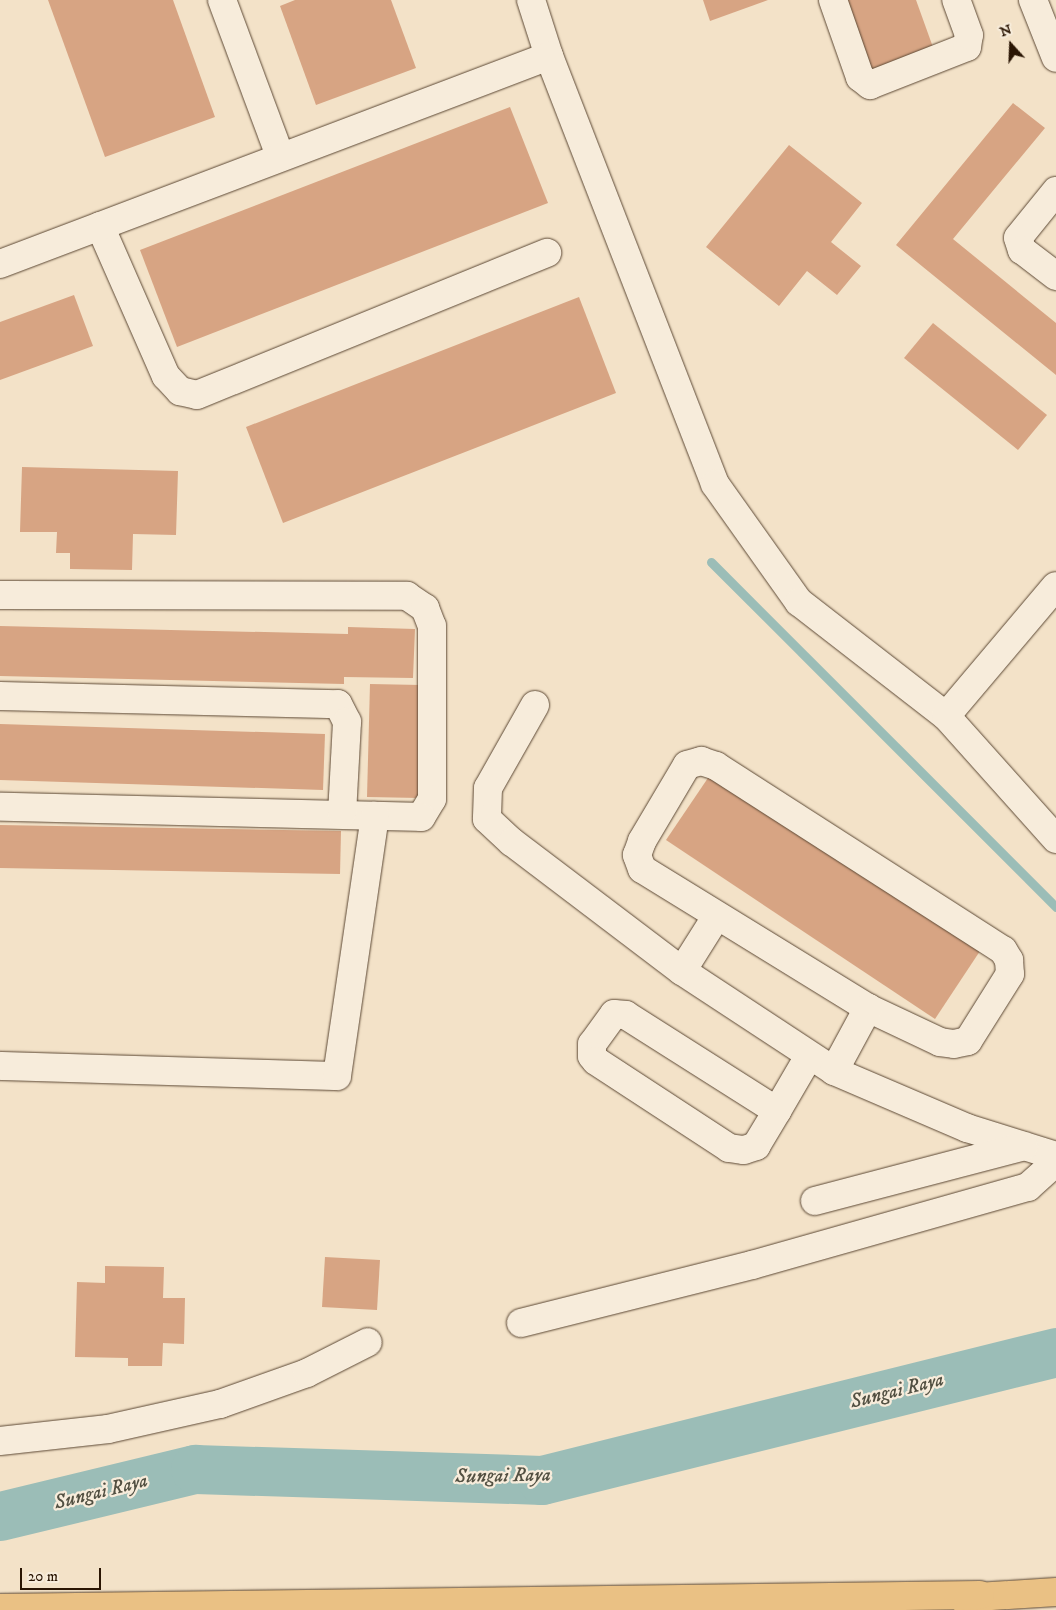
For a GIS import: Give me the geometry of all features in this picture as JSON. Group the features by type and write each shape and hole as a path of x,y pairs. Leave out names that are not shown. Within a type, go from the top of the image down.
{"highway":[{"path":"0,1608 980,1595 1056,1592"},
{"path":"879,1610 980,1595"}],"street":[{"path":"222,0 280,156"},
{"path":"531,0 549,56 715,484 799,602 946,716 1056,839"},
{"path":"833,0 860,77 870,85 968,47 969,35 956,0"},
{"path":"1033,0 1056,58"},
{"path":"0,264 280,156 549,56"},
{"path":"1056,191 1018,238 1022,250 1056,276"},
{"path":"100,226 166,376 180,391 197,395 547,253"},
{"path":"946,716 1056,586"},
{"path":"0,594 407,596 425,608 432,626 432,799 421,817 342,813 0,807"},
{"path":"0,696 338,704 348,722 342,813"},
{"path":"535,705 488,788 488,819 512,842 682,971 834,1071 967,1128 1056,1156"},
{"path":"701,761 716,766 995,945 1009,960 1010,974 968,1041 954,1044 940,1042 868,1008 716,917 642,869 637,855 687,765 701,761"},
{"path":"0,1066 337,1076 375,816"},
{"path":"682,971 716,917"},
{"path":"834,1071 868,1008"},
{"path":"777,1111 626,1015 614,1014 592,1044 592,1056 596,1061 729,1148 744,1150 756,1146 777,1111 809,1056"},
{"path":"815,1201 1024,1146"},
{"path":"522,1323 752,1265 1028,1186 1056,1162"},
{"path":"0,1441 108,1429 220,1404 307,1372 368,1342"}],"building":[{"path":"48,0 173,0 215,117 105,157"},
{"path":"295,0 391,0 416,68 316,105 280,6"},
{"path":"703,0 768,0 710,21"},
{"path":"828,0 916,0 939,64 861,92"},
{"path":"1013,103 1045,128 953,239 1056,323 1056,375 896,245"},
{"path":"510,107 548,203 177,347 140,250"},
{"path":"789,145 862,203 831,242 861,266 837,295 807,271 779,306 706,247"},
{"path":"74,295 93,346 0,380 0,322"},
{"path":"579,297 616,393 283,523 246,427"},
{"path":"933,323 1047,415 1018,450 904,358"},
{"path":"22,467 178,471 176,535 133,534 132,570 70,569 70,553 56,553 57,532 20,532"},
{"path":"0,626 348,634 348,627 415,629 413,678 344,677 344,684 0,676"},
{"path":"370,684 421,685 419,798 367,797"},
{"path":"0,724 325,734 323,790 0,780"},
{"path":"712,772 980,951 935,1019 666,840"},
{"path":"0,825 341,831 340,874 0,868"},
{"path":"325,1257 380,1260 377,1310 322,1307"},
{"path":"105,1266 164,1267 163,1298 185,1298 184,1344 163,1343 162,1366 128,1366 128,1358 75,1357 77,1282 105,1283"}],"waterway":[{"path":"711,562 1056,907"},
{"name":"Sungai Raya","path":"0,1516 195,1469 542,1480 1056,1352"}]}
